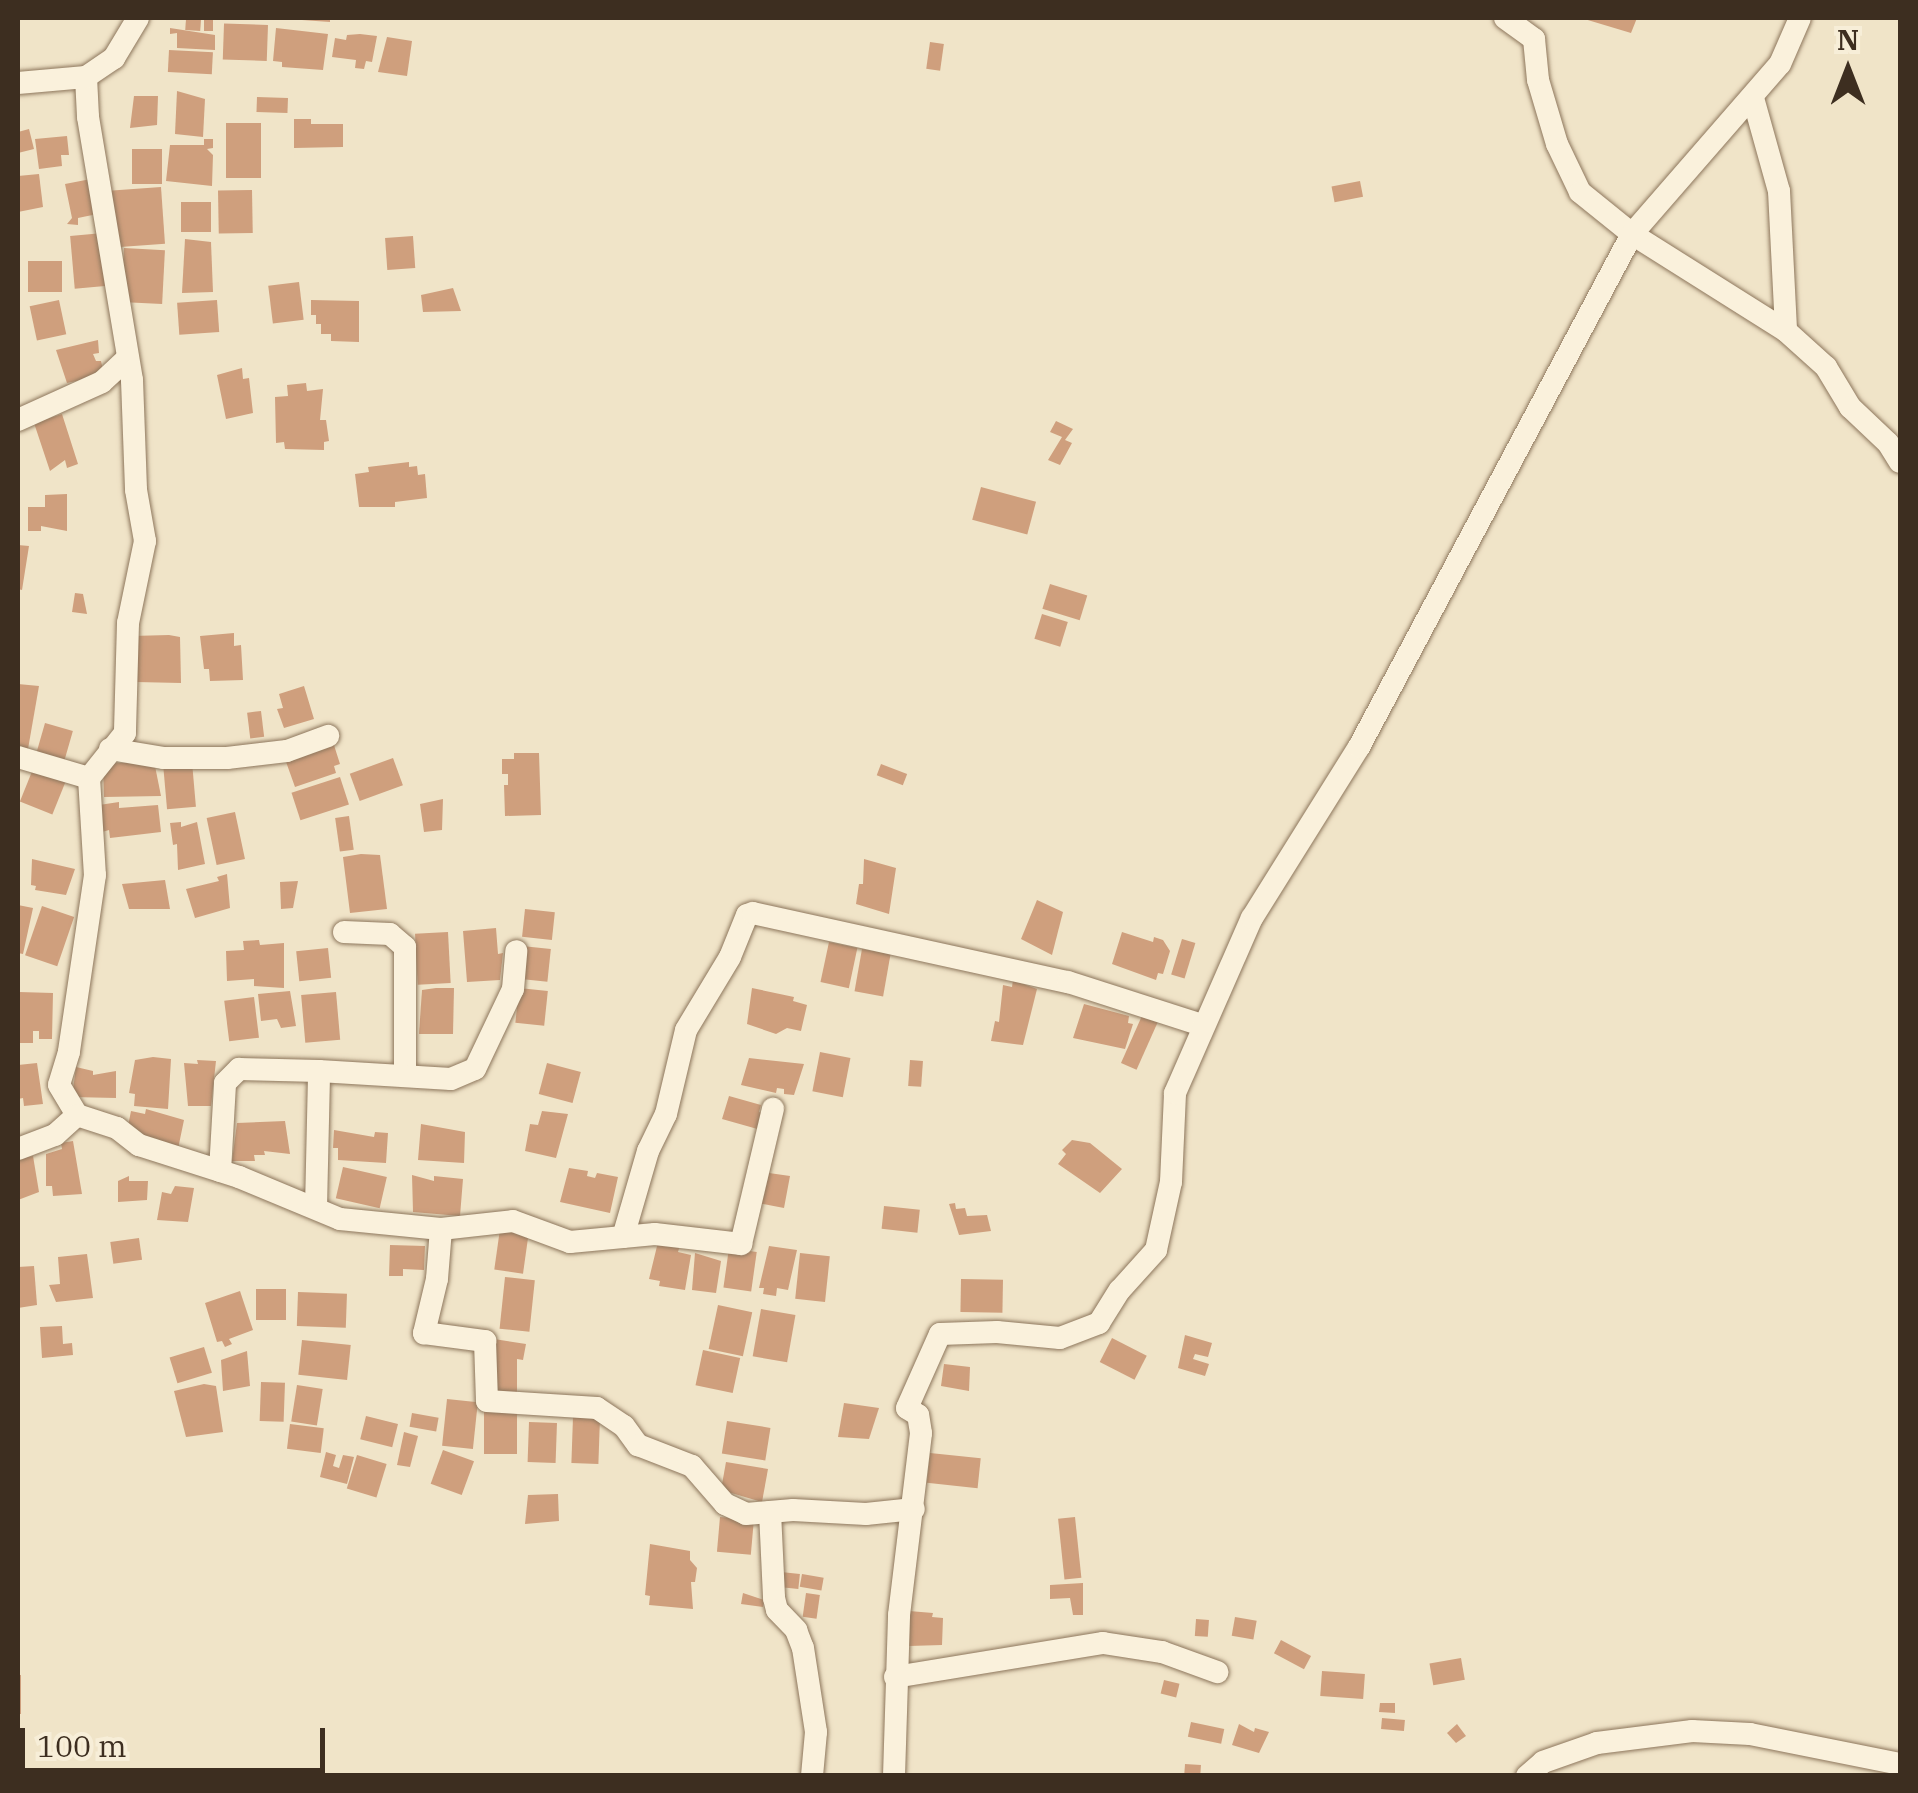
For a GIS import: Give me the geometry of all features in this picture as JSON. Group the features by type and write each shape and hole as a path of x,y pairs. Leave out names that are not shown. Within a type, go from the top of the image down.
{"street":[{"path":"18,82 86,78 114,58 138,18"},
{"path":"1505,18 1534,39 1538,80 1557,144 1580,192 1632,234 1786,331 1826,368 1850,406 1888,443 1900,462"},
{"path":"894,1776 895,1678 921,1433 918,1415 908,1408 940,1334 998,1332 1060,1338 1099,1323 1120,1290 1156,1250 1171,1182 1175,1093 1252,918 1359,747 1632,234 1780,64 1800,18"},
{"path":"86,78 88,117 128,358 138,454 136,490 145,541 128,623 125,733 89,778 95,875 70,1052 59,1085 77,1116 118,1128 140,1144 220,1170 340,1219 442,1229 513,1221 570,1242 655,1234 741,1244 773,1109"},
{"path":"1752,98 1781,208 1786,331"},
{"path":"18,420 102,382 128,358"},
{"path":"110,748 164,758 227,758 286,751 328,736"},
{"path":"18,756 89,778"},
{"path":"623,1238 648,1151 666,1114 686,1030 753,913 1068,982 1202,1025"},
{"path":"344,932 390,934 404,946 404,1076"},
{"path":"220,1170 225,1084 239,1068 451,1079 475,1069 514,989 516,951"},
{"path":"316,1208 319,1070"},
{"path":"18,1149 54,1135 77,1116"},
{"path":"442,1229 437,1279 424,1334 486,1341 488,1401 597,1408 624,1426 638,1445 692,1466 725,1504 746,1514 841,1515 914,1509"},
{"path":"770,1512 774,1598 777,1610 796,1630 806,1665 816,1732 812,1776"},
{"path":"895,1678 1102,1642 1162,1652 1217,1672"},
{"path":"1527,1776 1543,1762 1597,1742 1692,1731 1750,1734 1900,1764"}],"building":[{"path":"204,18 213,18 213,31 204,31"},
{"path":"330,18 330,22 302,20"},
{"path":"1581,18 1637,18 1631,33"},
{"path":"186,19 201,20 200,31 185,30"},
{"path":"224,23 268,25 267,61 223,59"},
{"path":"170,28 215,35 215,50 177,48 177,33 170,34"},
{"path":"276,28 328,34 323,70 282,67 282,62 273,61"},
{"path":"347,35 377,36 372,62 366,61 364,69 355,68 356,60 332,57 335,38 346,40"},
{"path":"387,37 412,41 407,76 378,72"},
{"path":"930,42 944,44 940,71 926,69"},
{"path":"169,50 213,52 212,74 168,72"},
{"path":"177,91 205,99 203,137 175,134"},
{"path":"134,96 158,96 157,125 130,128"},
{"path":"257,97 288,98 287,113 256,112"},
{"path":"294,119 311,119 311,124 343,124 343,147 294,148"},
{"path":"226,123 261,123 261,178 226,178"},
{"path":"29,129 34,149 18,153 18,132"},
{"path":"67,136 69,155 61,155 62,166 39,169 35,139"},
{"path":"204,139 213,139 213,148 207,149 213,155 212,186 166,181 170,145 204,145"},
{"path":"132,149 162,149 162,184 132,184"},
{"path":"39,174 43,207 18,212 18,176"},
{"path":"96,178 102,213 78,218 78,225 67,224 72,218 65,184"},
{"path":"1360,181 1363,197 1335,202 1332,187"},
{"path":"161,187 165,244 113,247 109,191"},
{"path":"252,190 253,233 219,234 218,191"},
{"path":"181,202 211,202 211,232 181,232"},
{"path":"103,233 108,286 75,289 70,236"},
{"path":"413,236 415,268 387,270 385,238"},
{"path":"185,239 211,242 213,292 182,293"},
{"path":"124,248 165,250 162,304 121,302"},
{"path":"28,261 62,261 62,292 28,292"},
{"path":"299,282 304,320 273,323 268,286"},
{"path":"453,288 461,311 423,312 421,295"},
{"path":"59,300 66,334 37,340 30,306"},
{"path":"217,300 219,332 179,335 177,303"},
{"path":"311,300 359,301 359,342 331,341 331,334 321,334 321,324 316,324 316,315 311,315"},
{"path":"98,340 99,353 93,354 96,361 101,361 104,375 67,383 56,350"},
{"path":"242,368 243,379 249,378 253,413 226,419 217,375"},
{"path":"306,383 307,391 323,389 320,420 326,420 329,441 324,442 324,450 285,449 284,442 276,443 275,397 288,396 287,385"},
{"path":"62,414 78,464 67,468 65,460 50,471 34,423"},
{"path":"1056,421 1073,429 1065,440 1072,443 1060,465 1048,460 1062,437 1050,432"},
{"path":"409,462 409,467 417,466 418,475 425,474 427,498 395,502 395,507 359,507 355,474 369,472 368,467"},
{"path":"981,487 1036,502 1027,535 972,520"},
{"path":"67,494 67,531 41,526 41,531 28,531 28,507 45,507 45,495"},
{"path":"18,545 29,546 22,590 18,589"},
{"path":"1050,584 1087,595 1080,620 1042,609"},
{"path":"75,593 83,594 87,614 72,612"},
{"path":"1042,614 1068,622 1060,647 1034,639"},
{"path":"234,633 234,646 241,645 243,680 210,681 209,669 204,669 200,636"},
{"path":"132,636 180,637 181,683 136,682"},
{"path":"18,684 39,686 28,749 18,745"},
{"path":"304,686 314,719 284,728 277,709 283,708 279,694"},
{"path":"261,711 264,737 250,739 247,713"},
{"path":"45,723 73,731 64,761 36,753"},
{"path":"333,742 340,764 334,766 336,773 295,787 285,759"},
{"path":"514,753 539,753 541,815 505,816 504,785 508,785 508,774 502,774 502,759 514,759"},
{"path":"393,758 403,785 360,801 350,774"},
{"path":"154,761 161,796 104,797 103,764"},
{"path":"192,762 196,807 167,809 163,765"},
{"path":"881,764 907,774 903,785 877,775"},
{"path":"33,769 65,782 52,815 20,801"},
{"path":"340,777 349,805 300,820 291,793"},
{"path":"443,799 442,830 424,832 420,804"},
{"path":"119,802 119,808 158,805 161,832 110,838 109,830 102,832 99,805"},
{"path":"235,812 245,859 217,865 207,818"},
{"path":"349,816 354,850 340,852 335,818"},
{"path":"181,822 181,827 197,822 205,864 178,870 177,844 173,845 170,823"},
{"path":"380,855 387,909 350,913 343,857"},
{"path":"32,859 75,869 66,895 35,890 36,886 31,885"},
{"path":"864,859 896,868 889,914 856,904 859,884 863,884"},
{"path":"227,874 230,908 195,918 186,889 219,881 217,877"},
{"path":"165,880 170,909 129,909 122,884"},
{"path":"298,881 293,908 281,909 280,882"},
{"path":"1037,900 1063,912 1052,955 1021,939"},
{"path":"18,905 33,908 23,954 18,953"},
{"path":"42,906 74,917 57,966 25,955"},
{"path":"525,909 555,912 552,940 522,937"},
{"path":"496,928 498,954 503,953 500,980 467,982 463,931"},
{"path":"448,932 451,983 418,985 415,934"},
{"path":"1122,932 1153,942 1154,937 1163,940 1170,951 1163,974 1158,973 1156,980 1112,964"},
{"path":"1182,939 1195,943 1185,978 1171,974"},
{"path":"259,940 260,945 284,943 284,988 254,986 254,979 227,981 226,951 244,950 243,941"},
{"path":"829,942 857,948 849,988 820,982"},
{"path":"522,946 551,949 547,982 519,979"},
{"path":"328,948 331,978 299,981 296,951"},
{"path":"862,949 891,954 883,996 855,991"},
{"path":"1013,980 1037,989 1023,1045 991,1041 995,1021 999,1022 1003,985 1012,987"},
{"path":"454,988 453,1034 419,1034 422,990"},
{"path":"519,988 548,991 544,1026 515,1023"},
{"path":"752,988 794,997 793,1001 807,1005 801,1031 787,1028 776,1034 747,1024"},
{"path":"290,991 296,1026 281,1028 277,1019 261,1021 258,994"},
{"path":"19,992 53,993 52,1039 39,1039 39,1031 33,1031 33,1043 20,1043"},
{"path":"336,992 340,1040 305,1043 301,995"},
{"path":"254,997 259,1038 229,1041 224,1001"},
{"path":"1084,1004 1129,1016 1128,1023 1133,1024 1125,1049 1073,1038"},
{"path":"1145,1009 1161,1016 1137,1070 1121,1063"},
{"path":"820,1052 850,1058 843,1097 812,1091"},
{"path":"749,1058 804,1064 794,1095 784,1094 784,1089 777,1088 776,1093 741,1085"},
{"path":"171,1059 168,1109 134,1106 135,1094 129,1093 135,1060"},
{"path":"197,1060 216,1061 211,1106 188,1106 184,1063 198,1064"},
{"path":"910,1060 923,1061 921,1087 908,1086"},
{"path":"37,1063 43,1104 24,1106 23,1098 18,1099 18,1065"},
{"path":"547,1063 581,1072 573,1103 539,1094"},
{"path":"76,1067 93,1071 93,1075 116,1071 116,1098 72,1097"},
{"path":"729,1096 761,1105 759,1112 766,1114 761,1130 722,1119"},
{"path":"146,1109 184,1120 178,1149 139,1139 128,1126 131,1111 145,1114"},
{"path":"542,1111 568,1114 556,1158 525,1151 530,1124 538,1125"},
{"path":"285,1121 290,1154 264,1151 265,1155 254,1155 255,1161 232,1161 237,1123"},
{"path":"421,1124 465,1132 464,1163 418,1160"},
{"path":"334,1130 374,1137 375,1132 388,1133 386,1163 338,1160 338,1148 333,1148"},
{"path":"1072,1140 1090,1143 1122,1169 1100,1193 1058,1164 1066,1154 1062,1150"},
{"path":"73,1141 82,1194 53,1196 52,1186 46,1186 46,1154 62,1149 61,1143"},
{"path":"33,1156 39,1192 18,1200 18,1159"},
{"path":"343,1167 387,1177 380,1208 336,1198"},
{"path":"569,1168 588,1171 587,1176 595,1178 597,1173 618,1177 610,1213 560,1202"},
{"path":"769,1173 790,1176 784,1208 753,1202"},
{"path":"412,1175 434,1181 434,1176 463,1179 460,1216 413,1212"},
{"path":"129,1176 129,1181 148,1181 147,1200 118,1202 118,1181"},
{"path":"175,1186 194,1188 188,1222 157,1220 162,1192 171,1194"},
{"path":"955,1203 956,1209 965,1208 967,1216 987,1215 991,1231 959,1235 949,1204"},
{"path":"884,1206 920,1210 917,1233 882,1229"},
{"path":"500,1229 529,1233 523,1274 494,1270"},
{"path":"139,1238 142,1260 113,1264 110,1242"},
{"path":"659,1238 681,1242 678,1252 691,1255 685,1290 659,1286 660,1281 649,1279"},
{"path":"390,1245 425,1246 424,1270 403,1269 403,1276 389,1276"},
{"path":"769,1246 797,1250 788,1290 777,1288 776,1296 763,1294 764,1288 759,1288"},
{"path":"729,1248 757,1252 751,1292 723,1288"},
{"path":"695,1253 721,1261 716,1293 692,1290"},
{"path":"800,1253 830,1256 825,1302 795,1299"},
{"path":"87,1254 93,1298 56,1302 49,1285 60,1284 58,1257"},
{"path":"34,1266 37,1305 18,1308 18,1267"},
{"path":"505,1277 535,1280 529,1332 500,1329"},
{"path":"961,1279 1003,1280 1002,1313 960,1312"},
{"path":"256,1289 286,1289 286,1320 256,1320"},
{"path":"240,1291 253,1330 229,1339 232,1344 225,1347 222,1341 217,1342 205,1303"},
{"path":"298,1292 347,1294 346,1328 297,1326"},
{"path":"718,1305 752,1312 743,1356 709,1349"},
{"path":"761,1309 795,1315 787,1362 753,1356"},
{"path":"62,1326 63,1344 72,1343 73,1355 42,1358 40,1327"},
{"path":"1185,1335 1212,1343 1208,1357 1195,1354 1193,1359 1209,1364 1205,1376 1178,1368"},
{"path":"1112,1338 1147,1356 1134,1380 1100,1362"},
{"path":"494,1339 526,1344 523,1360 517,1359 517,1396 490,1392"},
{"path":"302,1340 351,1345 347,1380 298,1375"},
{"path":"204,1347 212,1373 177,1383 170,1358"},
{"path":"703,1350 740,1358 733,1393 696,1385"},
{"path":"247,1351 250,1386 223,1391 221,1360"},
{"path":"944,1364 970,1367 969,1391 941,1386"},
{"path":"261,1382 285,1383 284,1422 260,1421"},
{"path":"204,1384 216,1386 223,1432 186,1437 174,1391"},
{"path":"297,1385 323,1389 317,1426 291,1422"},
{"path":"447,1399 478,1402 473,1449 442,1446"},
{"path":"844,1403 879,1408 869,1439 838,1437"},
{"path":"484,1404 517,1404 517,1454 484,1454"},
{"path":"412,1413 439,1418 436,1431 410,1427"},
{"path":"366,1416 398,1424 392,1447 360,1439"},
{"path":"573,1417 600,1418 598,1464 571,1463"},
{"path":"727,1421 770,1428 765,1460 722,1454"},
{"path":"529,1422 557,1423 556,1463 528,1462"},
{"path":"290,1424 324,1428 321,1453 287,1449"},
{"path":"404,1432 418,1436 410,1467 397,1465"},
{"path":"443,1450 474,1461 462,1495 431,1484"},
{"path":"326,1452 336,1455 333,1466 339,1468 343,1455 354,1457 347,1484 320,1477"},
{"path":"930,1453 981,1458 978,1488 927,1483"},
{"path":"357,1455 387,1464 376,1498 347,1488"},
{"path":"726,1462 768,1469 762,1502 721,1490"},
{"path":"558,1494 559,1521 525,1524 528,1495"},
{"path":"720,1517 754,1520 751,1555 717,1552"},
{"path":"1075,1517 1081,1578 1064,1579 1058,1519"},
{"path":"650,1544 690,1551 690,1560 697,1568 695,1582 691,1582 693,1609 649,1605 650,1596 645,1595"},
{"path":"781,1572 800,1574 798,1589 779,1587"},
{"path":"802,1574 824,1578 821,1591 800,1587"},
{"path":"1083,1583 1083,1615 1073,1615 1070,1598 1050,1599 1050,1585"},
{"path":"743,1593 764,1600 763,1607 741,1604"},
{"path":"806,1593 820,1595 817,1619 803,1617"},
{"path":"909,1611 943,1618 942,1645 909,1646"},
{"path":"1235,1617 1257,1621 1253,1640 1232,1636"},
{"path":"1196,1619 1209,1620 1208,1637 1195,1636"},
{"path":"1281,1640 1311,1656 1304,1669 1274,1653"},
{"path":"1461,1658 1465,1680 1433,1685 1429,1664"},
{"path":"1322,1671 1365,1674 1363,1699 1320,1696"},
{"path":"18,1675 21,1675 18,1714"},
{"path":"1164,1680 1180,1684 1176,1697 1161,1694"},
{"path":"1380,1703 1395,1703 1395,1713 1379,1712"},
{"path":"1382,1718 1405,1720 1404,1731 1381,1729"},
{"path":"1191,1722 1224,1729 1221,1744 1188,1737"},
{"path":"1239,1724 1254,1732 1255,1728 1269,1732 1259,1753 1232,1745"},
{"path":"1457,1724 1466,1736 1456,1743 1447,1733"},
{"path":"1185,1764 1201,1765 1200,1776 1184,1776"}]}
